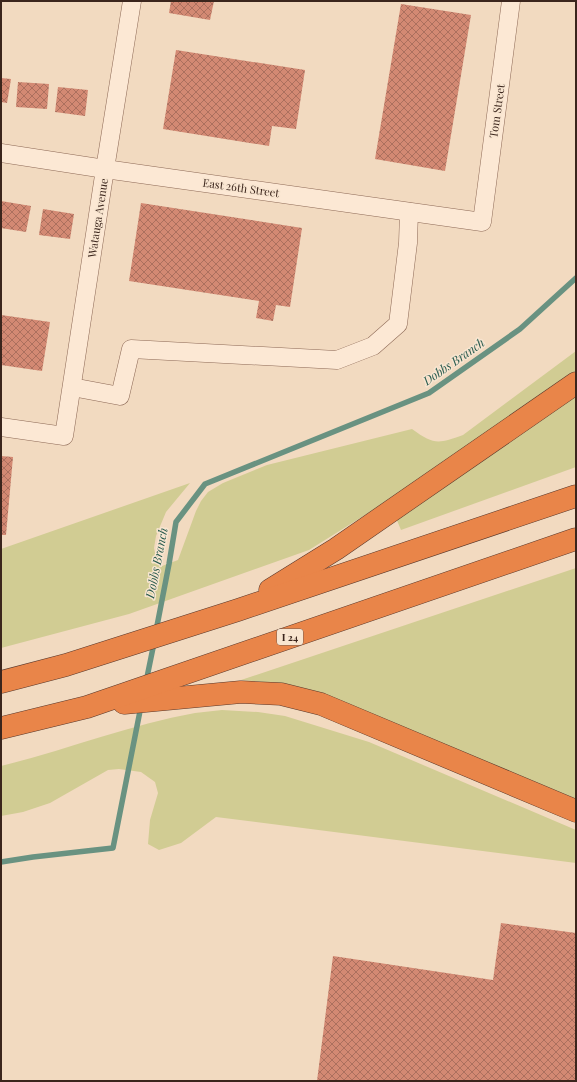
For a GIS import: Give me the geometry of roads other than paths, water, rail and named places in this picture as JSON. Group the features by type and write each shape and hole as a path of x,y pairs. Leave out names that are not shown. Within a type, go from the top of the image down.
{"highway":[{"path":"238,610 336,549 576,383"},
{"path":"1,682 66,665 238,610 576,496"},
{"name":"I 24","path":"1,728 87,706 576,540"},
{"path":"87,706 241,692 281,694 320,704 576,811"}],"street":[{"name":"Watauga Avenue","path":"1,427 64,436 132,1"},
{"name":"Tom Street","path":"482,222 511,1"},
{"name":"East 26th Street","path":"1,153 105,170 482,222"},
{"path":"72,388 120,396 131,349 337,360 373,346 398,324 408,243 409,212"}],"waterway":[{"name":"Dobbs Branch","path":"156,631 176,522 205,484 429,393 520,329 576,278"},
{"name":"Dobbs Branch","path":"146,682 154,643"},
{"name":"Dobbs Branch","path":"1,862 113,848 141,706"}]}
